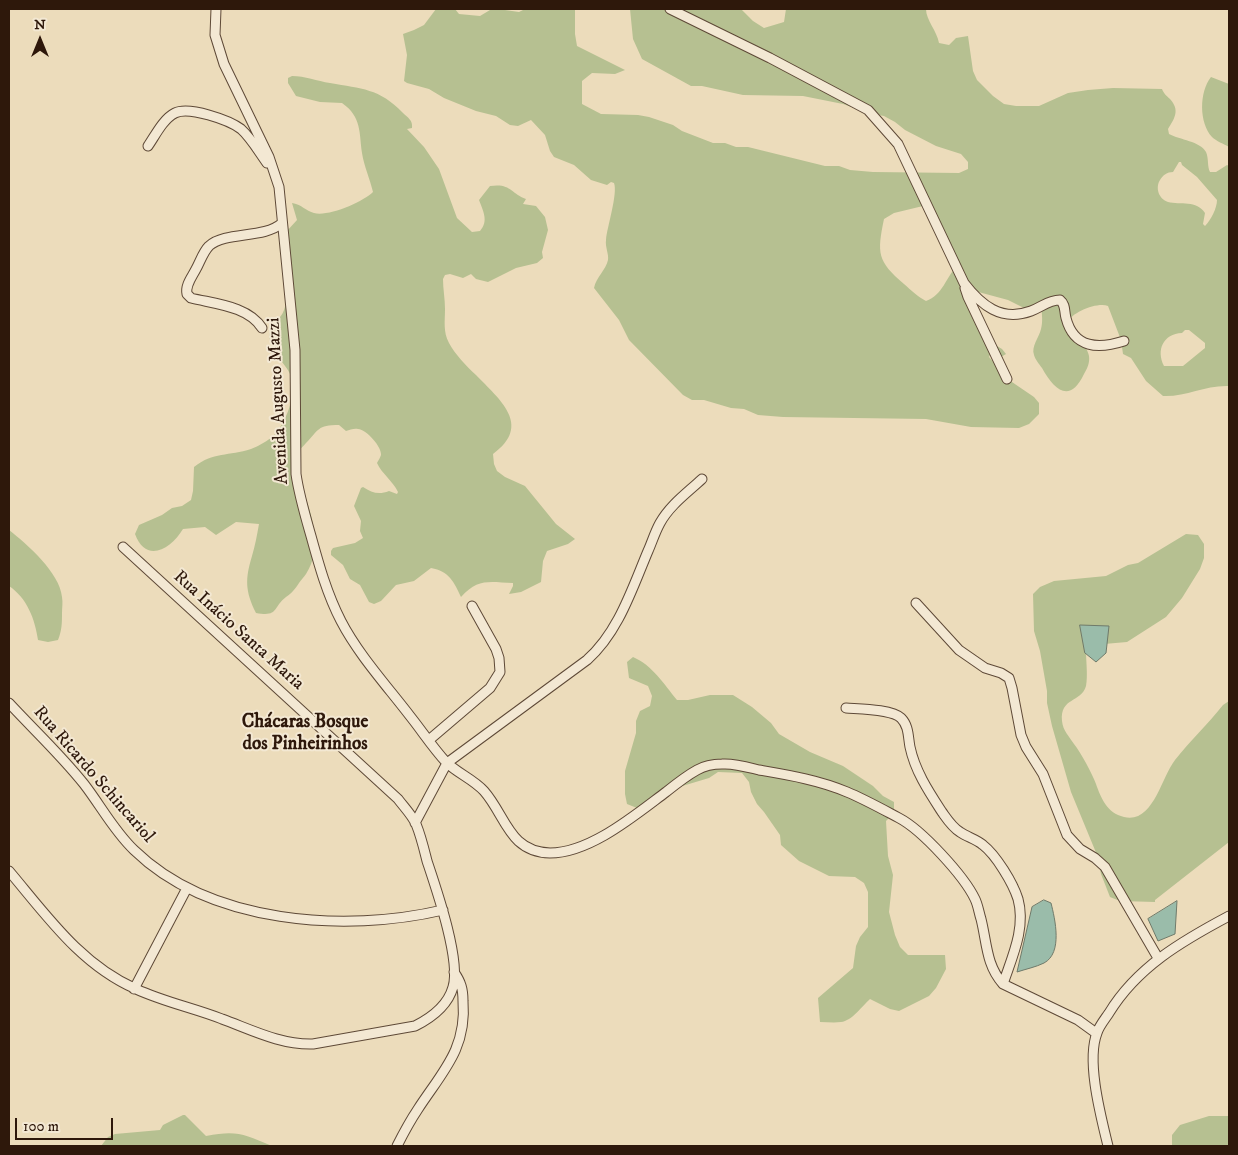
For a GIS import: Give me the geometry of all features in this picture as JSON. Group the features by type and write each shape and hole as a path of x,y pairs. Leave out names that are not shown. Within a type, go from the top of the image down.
{"street":[{"name":"Avenida Augusto Mazzi","path":"216,9 215,35 224,64 259,137 279,187 295,350 296,474 298,490 317,560 342,623 358,648 447,763 470,778 481,788 490,799 512,836 530,850 541,852 564,851 588,843 629,818 686,777 709,765 735,765 804,779 848,792 912,826 937,850 960,877 976,900 982,922 988,960 996,977 1003,984"},
{"path":"670,9 770,58 868,110 898,144 1007,379"},
{"path":"148,146 163,125 174,114 188,111 199,112 225,121 242,131 274,172"},
{"path":"262,328 252,316 191,298 187,294 187,287 205,251 212,244 271,230 282,223"},
{"path":"964,283 986,307 1010,314 1030,311 1049,301 1060,300 1064,305 1066,320 1071,329 1083,342 1093,346 1103,346 1124,341"},
{"path":"416,823 447,763 598,650 612,630 659,525 667,512 679,499 702,479"},
{"name":"Rua Inácio Santa Maria","path":"123,548 398,799 416,823 443,910 454,972"},
{"path":"916,603 959,650 985,668 1001,672 1009,678 1026,747 1043,774 1067,835 1080,848 1105,867 1158,958"},
{"path":"429,740 490,688 500,672 496,649 472,606"},
{"name":"Rua Ricardo Schincariol","path":"9,703 84,784 115,828 134,850 153,866 187,888 240,907 324,922 346,922 427,914 443,910"},
{"path":"846,708 887,712 898,715 902,719 907,728 917,769 943,813 954,828 984,846 995,858 1013,887 1020,907 1020,922 1016,946 1003,984 1078,1020 1096,1033"},
{"path":"9,871 49,920 77,950 93,963 134,989 202,1011 278,1041 302,1045 313,1044 415,1026 428,1020 448,998 454,986 454,972"},
{"path":"134,989 187,888"},
{"path":"1108,1146 1094,1084 1093,1061 1096,1033 1115,1003 1128,987 1158,958 1185,939 1229,916"},
{"path":"397,1146 417,1110 444,1072 458,1048 464,1016 464,1004 461,981 454,972"}],"shaded area":[{"path":"436,9 455,9 459,14 480,16 490,10 498,9 519,12 525,9 575,9 577,46 625,70 615,74 592,73 582,81 582,104 601,114 649,117 673,125 682,131 713,143 748,147 825,166 839,166 850,170 873,172 959,173 968,169 968,162 961,154 936,146 905,130 884,116 843,104 803,96 743,95 702,86 691,86 642,59 633,39 630,9 741,9 753,21 764,28 784,22 786,9 926,9 939,43 949,45 956,38 968,36 973,71 977,80 1004,104 1039,106 1068,93 1088,90 1113,88 1162,89 1176,110 1168,129 1169,134 1195,143 1203,148 1207,155 1210,172 1216,172 1227,165 1229,166 1229,386 1212,387 1180,395 1163,396 1146,381 1131,358 1123,354 1121,340 1108,306 1098,305 1079,312 1067,323 1066,328 1069,336 1077,337 1086,348 1089,361 1079,383 1073,389 1062,391 1052,382 1037,362 1033,352 1042,326 1041,306 1024,308 1008,300 971,290 968,291 992,343 1006,354 1001,357 990,355 989,357 1009,380 1034,397 1039,403 1039,414 1029,424 1019,428 971,427 926,419 783,417 758,415 744,409 731,408 704,400 692,400 683,395 629,340 619,320 594,288 608,260 606,240 615,195 614,183 611,182 607,185 591,180 574,165 554,157 545,135 531,120 518,126 510,125 496,116 476,111 444,98 429,89 404,81 407,55 403,34 424,25","holes":["1179,162 1197,177 1217,200 1213,214 1205,226 1203,224 1205,213 1198,206 1168,202 1159,193 1158,186 1160,180 1165,174 1173,172","923,206 957,266 936,295 926,301 895,276 881,256 880,240 884,219 894,213","1185,330 1189,330 1205,343 1205,348 1183,366 1164,366 1161,354 1163,344 1170,336 1182,333"]},
{"path":"292,76 370,91 394,105 411,121 412,128 407,129 424,147 439,169 457,218 472,232 480,231 483,227 485,220 479,200 490,186 497,185 510,189 526,199 523,204 536,206 545,217 548,230 542,252 543,258 537,263 516,268 488,282 476,279 471,274 463,278 450,274 445,275 443,279 447,339 461,360 502,403 511,423 510,433 505,443 493,454 497,471 505,477 525,486 556,524 575,539 568,544 547,551 543,561 541,582 521,592 509,594 513,583 484,582 473,587 461,597 447,575 431,568 414,581 396,585 381,601 374,604 369,602 360,585 350,579 343,565 331,555 331,551 333,548 355,543 363,538 360,531 361,521 354,506 361,488 363,487 376,493 389,491 397,494 398,492 377,463 381,452 373,439 362,430 346,431 339,425 326,426 319,429 296,453 291,461 292,472 301,486 312,520 315,542 314,553 305,575 272,613 256,613 247,585 248,572 259,524 236,522 216,535 205,527 183,529 165,547 152,551 145,549 135,534 139,525 162,515 172,508 182,506 191,500 194,467 208,459 258,446 276,433 285,418 289,409 293,383 291,376 271,345 270,332 284,310 290,286 292,266 286,247 286,232 297,220 292,203 314,213 328,213 354,204 373,192 363,158 358,126 353,114 342,103 320,102 296,96 288,83 288,78"},
{"path":"1211,77 1229,84 1229,147 1212,137 1205,124 1202,107 1204,91"},
{"path":"9,530 42,560 60,588 62,620 58,640 48,642 38,640 35,624 29,610 21,597 9,586"},
{"path":"1186,534 1198,535 1204,544 1204,558 1200,569 1182,598 1166,617 1127,642 1104,644 1086,651 1086,686 1080,695 1064,708 1062,721 1065,731 1080,752 1100,794 1109,808 1118,815 1134,817 1142,814 1149,807 1175,760 1223,705 1229,701 1229,842 1155,900 1155,902 1120,901 1110,897 1101,874 1097,855 1071,792 1052,726 1040,651 1034,631 1033,594 1040,587 1054,581 1106,576 1128,565 1138,563"},
{"path":"1080,625 1109,626 1106,653 1096,662 1085,653"},
{"path":"633,657 652,670 677,700 688,700 710,695 733,695 752,707 771,723 779,734 810,752 843,766 894,802 894,813 886,821 888,856 893,875 889,912 900,947 908,955 945,955 946,969 936,988 929,996 899,1011 890,1009 870,999 853,1016 845,1021 820,1022 818,998 853,968 856,946 868,927 868,892 864,883 855,877 829,876 799,861 781,845 780,835 757,804 751,792 749,782 742,773 718,772 709,778 679,787 648,808 637,808 627,804 625,771 636,733 636,721 640,711 650,706 652,696 648,686 629,678 627,662"},
{"path":"1044,900 1051,903 1054,918 1056,944 1054,952 1044,963 1017,972 1032,907"},
{"path":"1177,901 1175,934 1158,941 1148,919"},
{"path":"183,1115 206,1136 225,1133 240,1134 272,1146 101,1146 108,1137 115,1134 160,1130 163,1125"},
{"path":"1209,1116 1229,1116 1229,1146 1172,1146 1172,1135 1180,1125"}],"district":[{"name":"Chácaras Bosque dos Pinheirinhos","path":"305,734"}]}
